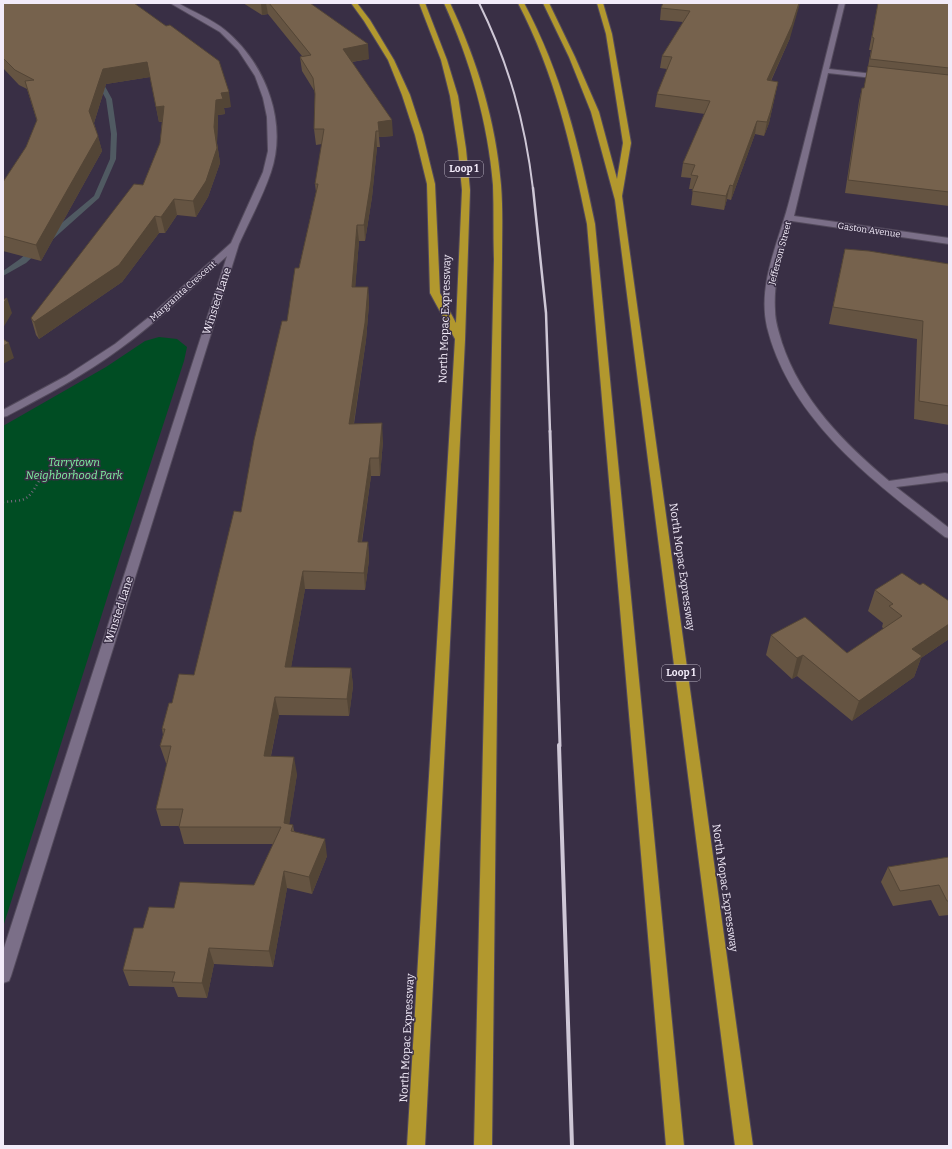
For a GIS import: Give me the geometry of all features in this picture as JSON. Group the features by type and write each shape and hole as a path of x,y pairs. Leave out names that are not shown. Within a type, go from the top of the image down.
{"highway":[{"path":"354,3 367,20 390,60 406,95 419,135 431,184 435,293 460,340"},
{"name":"North Mopac Expressway","path":"416,1146 460,340 466,190 462,149 454,96 444,60 422,3"},
{"path":"447,3 460,33 481,95 496,177 498,275 483,1146"},
{"path":"521,3 541,44 556,83 577,153 591,224 675,1146"},
{"name":"North Mopac Expressway","path":"546,3 572,57 595,112 619,200 744,1146"},
{"path":"600,3 609,34 626,143 619,200"}],"street":[{"name":"Margranita Crescent","path":"3,414 70,378 118,346 152,319 235,244 267,172 272,151 270,117 267,98 259,76 240,49 222,31 173,3"},
{"name":"Jefferson Street","path":"842,3 789,218 777,258 771,290 772,325 785,363 803,398 832,435 888,486 949,534"},
{"path":"826,71 888,78"},
{"name":"Gaston Avenue","path":"789,218 949,241"},
{"name":"Winsted Lane","path":"3,976 235,244"},
{"path":"888,486 945,477 949,478"}],"path":[{"path":"3,502 25,500 31,495 39,481"}],"green space":[{"name":"Tarrytown Neighborhood Park","path":"159,337 177,339 187,347 184,361 120,557 3,927 3,426 106,367 145,341"}],"building":[{"path":"3,3 134,3 166,26 170,25 219,61 229,92 221,93 223,99 216,100 214,127 217,148 206,181 193,201 174,199 161,217 155,216 119,265 34,322 31,318 134,184 143,185 160,143 164,106 156,107 147,62 103,69 89,111 98,136 36,245 3,236 3,182 26,147 37,120 25,81 34,80 15,70 3,58"},
{"path":"269,3 310,3 368,44 343,49 392,120 378,122 379,131 376,131 371,181 364,225 357,225 352,287 368,287 365,323 349,424 382,423 379,458 370,458 358,542 368,542 364,573 303,571 285,667 351,668 347,699 275,697 264,756 294,757 284,823 293,825 291,831 325,839 309,877 284,871 269,951 209,948 202,983 172,982 175,972 123,970 134,928 143,928 149,907 174,908 180,882 254,885 281,827 179,827 183,809 156,809 171,746 160,746 165,729 162,729 169,703 172,703 179,674 194,675 234,511 241,512 254,440 282,321 287,321 295,268 299,268 318,184 315,184 324,129 314,129 315,94 313,78 300,57 311,55"},
{"path":"663,3 799,3 792,25 767,80 778,82 767,122 757,121 733,186 730,185 726,196 692,191 698,176 691,175 695,165 683,163 710,101 657,94 672,57 662,56 690,11 661,8"},
{"path":"878,3 949,3 949,68 870,59"},
{"path":"868,66 949,75 949,192 848,180 862,88 864,88"},
{"path":"845,249 869,251 949,264 949,406 919,401 923,321 833,307"},
{"path":"3,339 9,343 3,346"},
{"path":"902,573 920,585 923,583 949,601 949,624 912,649 922,656 859,701 803,655 797,658 771,635 805,617 847,653 902,616 889,606 893,604 875,590"},
{"path":"949,857 949,901 947,901 939,885 900,891 888,867"}],"waterway":[{"path":"49,238 97,197 113,159 114,134 109,99 98,79"},
{"path":"3,274 23,261 37,249"}],"railway":[{"path":"479,3 499,48 514,94 530,164 533,189"},
{"path":"533,188 546,313 550,432"},
{"path":"550,431 560,746"},
{"path":"559,745 572,1146"}]}
